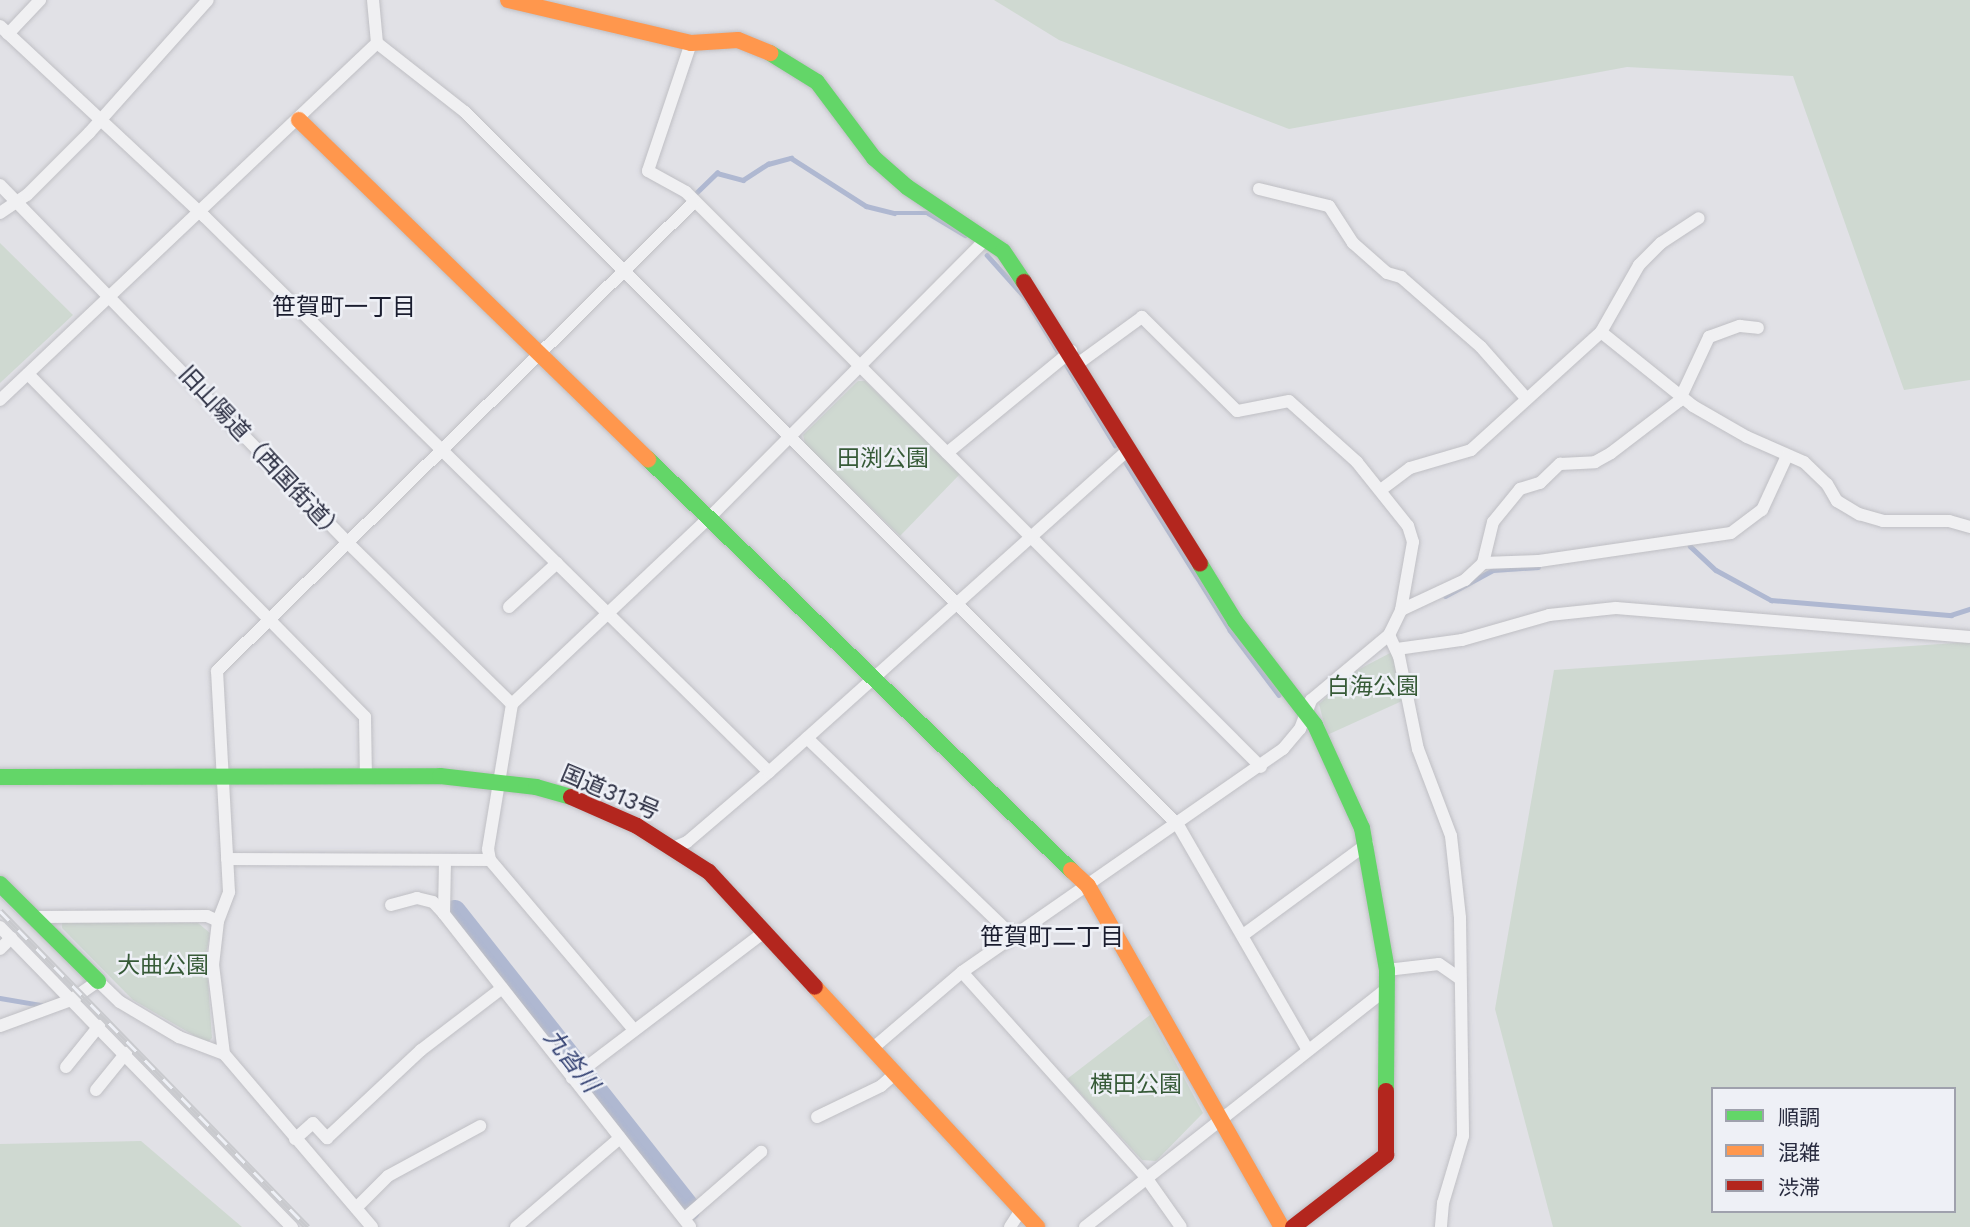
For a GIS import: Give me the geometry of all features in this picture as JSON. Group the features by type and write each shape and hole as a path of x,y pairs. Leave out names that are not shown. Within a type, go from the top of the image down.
{"main road":[{"path":"508,0 691,43 715,38 738,40 801,69 833,100 874,158 907,187 986,239 1013,263 1075,357 1128,450 1236,621 1305,710 1320,734 1367,844 1387,970 1385,1155 1293,1227"},
{"path":"299,120 1088,886 1282,1227"},
{"name":"国道313号","path":"1,778 440,776 499,782 586,802 675,847 709,872 1037,1227"},
{"path":"0,884 98,981"}],"street":[{"path":"40,0 4,30 200,213 769,772"},
{"path":"0,213 27,195 100,120 208,0"},
{"path":"373,0 377,43 466,111 955,605 1178,825 1307,1048"},
{"path":"0,400 110,294 299,120 377,43"},
{"path":"691,43 648,171 686,192 859,363 1029,539 1261,767"},
{"name":"旧山陽道（西国街道）","path":"0,185 110,294 348,543 217,671 229,892 218,921 213,965 225,1054"},
{"path":"1259,190 1329,206 1353,243 1387,272 1401,277 1481,347 1526,398"},
{"path":"512,704 348,543 694,202"},
{"path":"1382,489 1410,468 1471,450 1601,332 1639,265 1661,243 1699,218"},
{"path":"634,1030 490,860 488,849 512,704 709,518 859,363 986,239"},
{"path":"873,1048 962,972 1261,767 1300,729 1305,710 1318,692 1389,635 1402,610 1400,596 1413,542 1382,489 1289,401 1245,412 1229,407 1194,363 1163,342 1142,317 1075,357 947,453"},
{"path":"1402,610 1465,580 1483,563 1493,522 1520,489 1540,483 1560,464 1595,462 1661,418 1683,393 1709,337 1741,326 1758,328"},
{"path":"1601,332 1683,393 1693,405 1730,428 1804,462 1827,484 1836,501 1859,514 1883,522 1949,521 1970,527"},
{"path":"28,374 365,717 366,778"},
{"path":"675,847 687,842 769,772 1128,450"},
{"path":"1483,563 1539,561 1731,533 1766,504 1787,456"},
{"path":"509,607 557,563"},
{"path":"1397,649 1462,640 1549,615 1616,608 1970,636"},
{"path":"1389,635 1397,649 1418,749 1451,836 1460,918 1463,1136 1443,1203 1441,1227"},
{"path":"807,738 1013,936"},
{"path":"1243,936 1367,844"},
{"path":"227,859 490,860"},
{"path":"444,914 445,861"},
{"path":"391,905 417,898 433,902 502,988 578,1074 620,1138 687,1223 761,1152"},
{"path":"35,917 206,916 218,921"},
{"path":"0,927 100,1026 292,1227"},
{"path":"578,1074 766,932"},
{"path":"0,949 11,939"},
{"path":"1387,970 1439,964 1459,978"},
{"path":"962,972 1145,1176 1181,1227"},
{"path":"0,1026 71,1000 98,981 120,1002 179,1037 225,1054 372,1227"},
{"path":"295,1139 313,1123 327,1138 421,1050 502,988"},
{"path":"1085,1227 1145,1176 1386,989"},
{"path":"66,1067 100,1026"},
{"path":"96,1090 126,1054"},
{"path":"817,1117 881,1086 896,1073"},
{"path":"356,1208 388,1176 480,1126"},
{"path":"516,1227 620,1138"},
{"path":"1010,1227 1021,1210"}],"green space":[{"path":"994,0 1970,0 1970,380 1904,390 1793,76 1627,67 1289,129 1059,40"},
{"path":"0,243 73,315 0,383"},
{"name":"田渕公園","path":"858,381 865,381 960,474 900,536 805,444 803,435"},
{"path":"1970,642 1970,1227 1553,1227 1495,1009 1554,670"},
{"name":"白海公園","path":"1392,652 1397,656 1402,701 1327,735 1319,704 1352,673"},
{"name":"大曲公園","path":"62,922 198,923 210,933 206,954 212,1038 207,1043 133,1000 62,928"},
{"name":"横田公園","path":"1150,1015 1203,1113 1156,1161 1142,1160 1067,1079"},
{"path":"141,1141 242,1227 0,1227 0,1144"}],"waterway":[{"path":"697,192 717,173 743,180 768,164 791,158 866,206 894,213 928,213 965,235"},
{"path":"987,255 1025,297 1058,351"},
{"path":"1066,364 1115,445"},
{"path":"1125,461 1230,630 1279,695"},
{"path":"1690,546 1716,570 1771,600 1951,615 1970,609"},
{"path":"1445,596 1493,570 1538,567"},
{"name":"九沓川","path":"454,913 688,1209"},
{"path":"0,998 41,1005"}],"railway":[{"path":"0,911 307,1227"}],"traffic: fast":[{"path":"770,53 817,82 874,158 907,187 1003,251 1024,282"},
{"path":"648,459 1071,870"},
{"path":"1200,564 1235,621 1315,725 1362,828 1387,970 1386,1091"},
{"path":"0,777 440,776 536,787 571,797"},
{"path":"0,884 98,981"}],"traffic: slow":[{"path":"508,0 691,43 738,40 770,53"},
{"path":"299,120 648,459"},
{"path":"1071,870 1088,886 1282,1227"},
{"path":"815,987 1037,1227"}],"traffic: jam":[{"path":"1024,282 1200,564"},
{"path":"571,797 637,826 709,872 815,987"},
{"path":"1293,1227 1386,1155 1386,1091"}],"district":[{"name":"笹賀町一丁目","path":"344,308"},
{"name":"笹賀町二丁目","path":"1052,938"}]}
